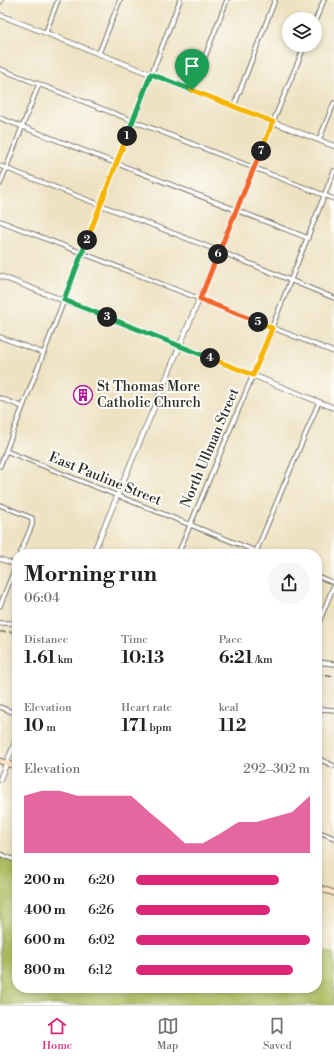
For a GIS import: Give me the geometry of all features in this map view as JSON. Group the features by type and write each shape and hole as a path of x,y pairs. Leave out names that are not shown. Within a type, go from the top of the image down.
{"main road":[{"path":"0,761 12,765"},
{"path":"322,889 334,893"}],"street":[{"path":"46,32 58,0"},
{"path":"99,53 120,0"},
{"path":"0,466 1,460 6,451 180,0"},
{"path":"192,90 227,0"},
{"path":"234,106 275,0"},
{"path":"319,12 324,0"},
{"path":"0,15 334,146"},
{"path":"96,549 302,52"},
{"path":"0,69 334,199"},
{"path":"0,184 39,84"},
{"path":"319,140 334,103"},
{"path":"0,118 308,238"},
{"path":"0,166 219,251 334,298"},
{"name":"North Ullman Street","path":"180,549 253,375 334,172"},
{"path":"0,221 334,352"},
{"path":"0,276 64,300 334,408"},
{"path":"0,337 43,353"},
{"path":"0,398 23,407"},
{"path":"258,549 319,402"},
{"name":"East Pauline Street","path":"6,451 190,524 247,549"},
{"path":"0,505 33,519 22,549"},
{"path":"0,559 12,563"},
{"path":"0,606 12,576"},
{"path":"322,578 334,584 322,614"},
{"path":"0,623 12,623"},
{"path":"322,663 334,664"},
{"path":"0,707 12,712"},
{"path":"322,709 334,710"},
{"path":"0,779 12,750"},
{"path":"322,760 334,766"},
{"path":"322,833 334,838"},
{"path":"0,854 12,859"}],"green space":[{"path":"0,857 12,862 12,993 322,993 322,950 334,954 334,1005 0,1005"}],"railway":[{"path":"0,632 12,632"},
{"path":"322,675 334,677"}],"place":[{"name":"St Thomas More Catholic Church","path":"83,395"}],"route":[{"path":"151,74 192,90 273,122 200,299 272,328 253,375 64,300 151,74"}]}
